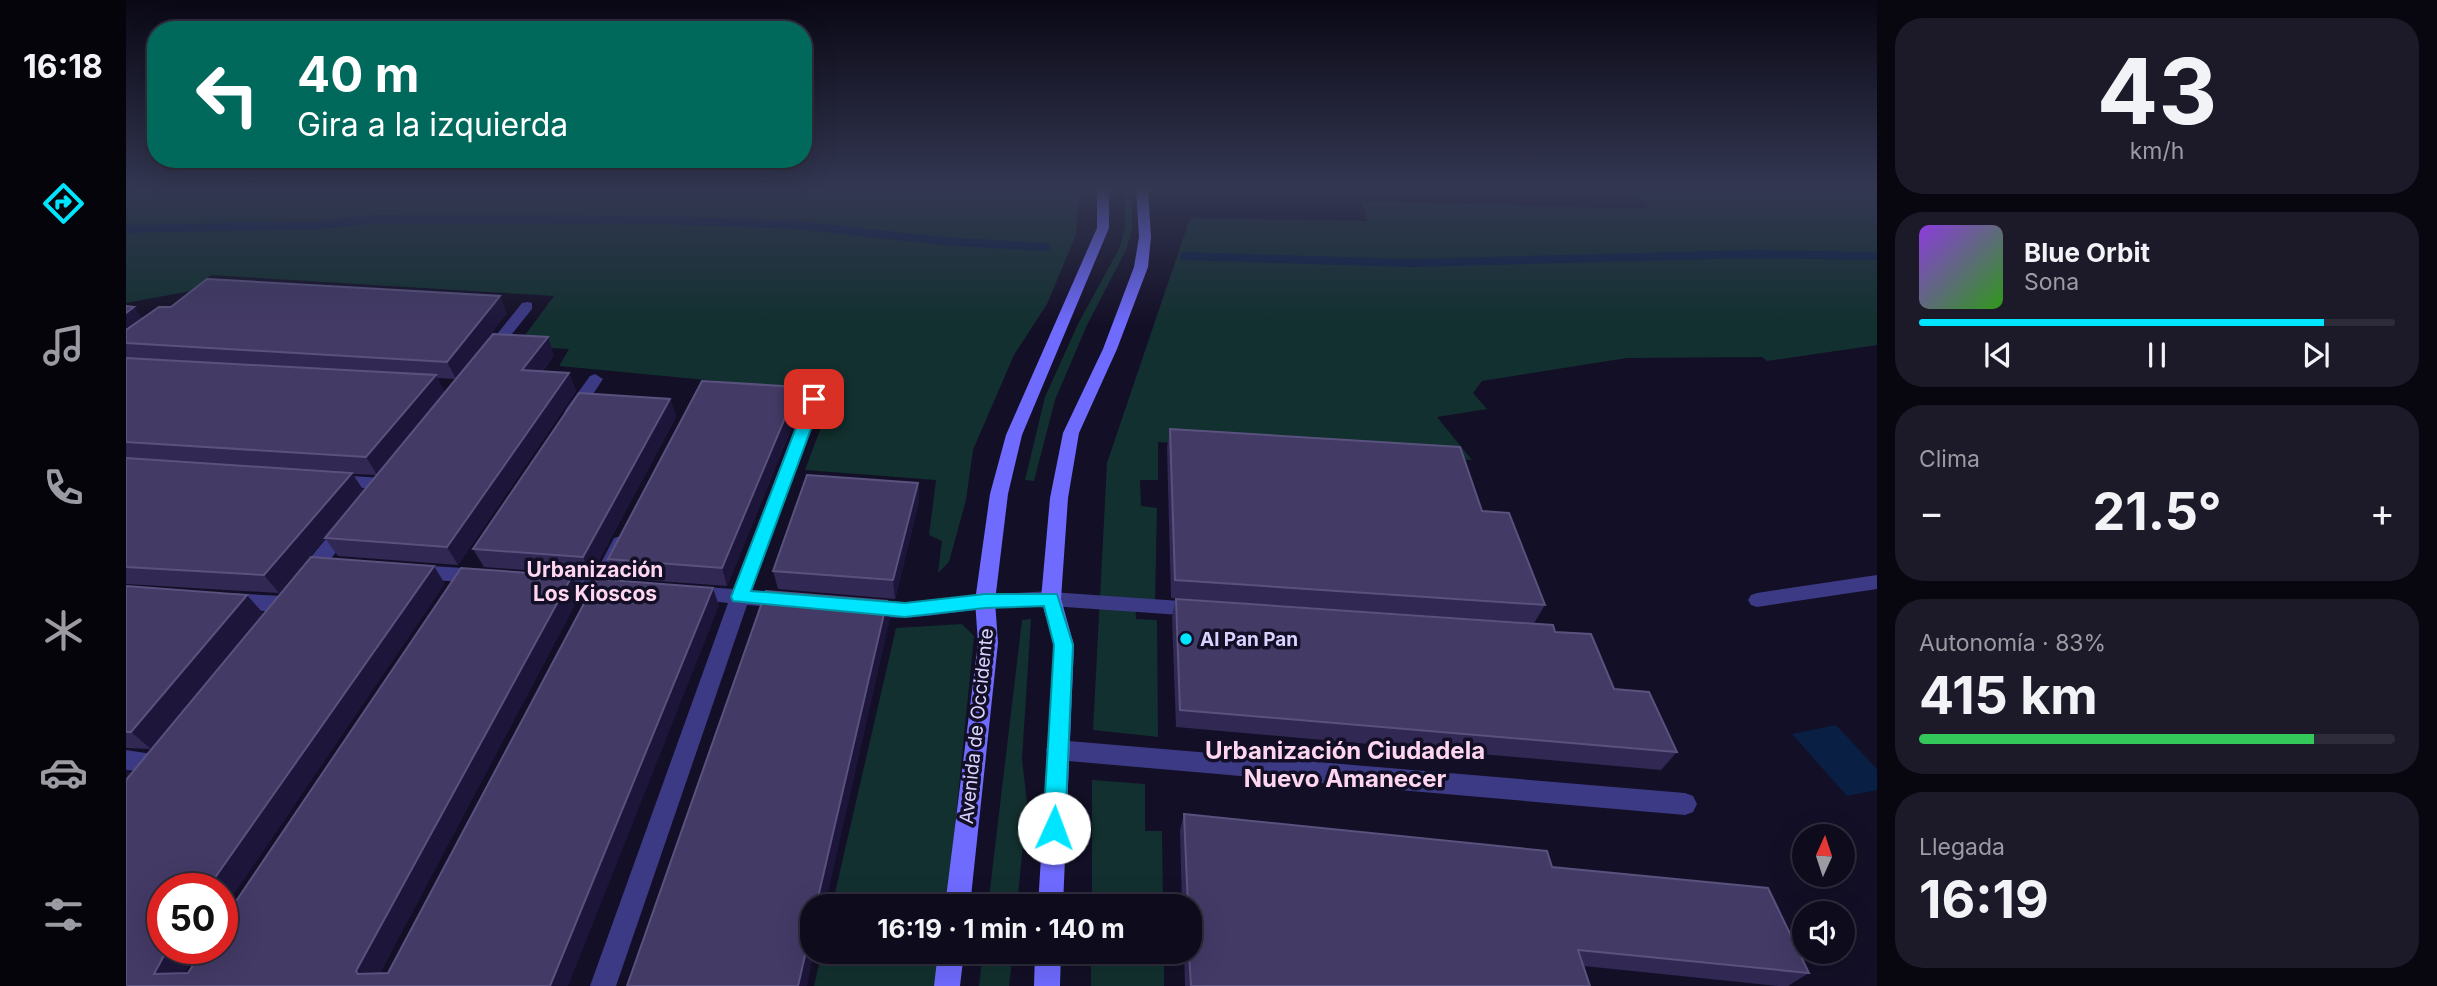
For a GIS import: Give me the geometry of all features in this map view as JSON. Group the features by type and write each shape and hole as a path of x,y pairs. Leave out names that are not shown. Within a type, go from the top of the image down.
{"main road":[{"name":"Avenida de Occidente","path":"958,894 988,643 985,601 999,494 1014,435 1100,234"},
{"path":"1051,894 1064,645 1051,599 1059,498 1071,433 1110,349 1141,267 1145,234"},
{"path":"947,986 950,964"},
{"path":"1047,986 1048,964"}],"street":[{"path":"479,366 527,306 513,305"},
{"path":"564,425 595,379"},
{"path":"603,986 740,597 814,399"},
{"path":"265,626 386,478 315,479"},
{"path":"586,610 631,524"},
{"path":"449,598 479,552"},
{"path":"316,564 343,566"},
{"path":"397,570 504,578"},
{"path":"531,580 637,588"},
{"path":"676,591 808,602"},
{"path":"204,599 282,604"},
{"path":"850,606 905,610 985,601 1051,599"},
{"path":"141,782 173,742"},
{"path":"1057,750 1685,804"},
{"path":"126,760 157,763"}],"lane":[{"path":"1757,600 1877,582"},
{"path":"1051,599 1220,611"}],"green space":[{"path":"126,234 1076,234 1047,304 1014,355 973,450 966,500 949,562 938,573 942,541 929,535 936,480 805,470 834,392 559,366 569,349 517,346 554,296 211,275 191,291 126,303"},
{"path":"1123,234 1131,234 1127,248 1087,325 1055,400 1034,481 1025,480 1045,397 1078,324 1120,247"},
{"path":"1185,234 1877,234 1877,345 1767,361 1762,357 1627,358 1482,381 1473,393 1487,409 1437,417 1472,460 1158,442 1158,480 1140,480 1141,506 1157,508 1155,601 1135,601 1136,619 1157,620 1158,737 1093,730 1107,463"},
{"path":"1031,619 1022,759 1027,802 1018,894 989,894 1022,620"},
{"path":"962,624 974,636 948,894 835,894 896,628"},
{"path":"1092,780 1145,784 1145,831 1162,831 1163,894 1092,894"},
{"path":"819,964 941,964 939,986 814,986"},
{"path":"982,964 1012,964 1009,986 979,986"},
{"path":"1091,964 1164,964 1164,986 1091,986"}],"water":[{"path":"1836,725 1877,769 1877,790 1847,796 1792,734"}],"building":[{"path":"207,279 500,296 447,362 126,343 126,330 159,307 171,307"},
{"path":"493,334 548,337 522,370 569,373 447,547 325,538"},
{"path":"126,358 436,375 366,457 126,442"},
{"path":"702,381 798,387 722,568 608,559"},
{"path":"579,393 670,399 583,557 473,549"},
{"path":"1170,429 1460,447 1482,511 1509,513 1545,605 1175,580"},
{"path":"126,458 352,473 264,575 126,567"},
{"path":"807,475 918,483 893,580 773,571"},
{"path":"311,557 434,566 218,873 147,873 147,964 159,964 154,974 188,973 194,964 238,964 238,898 461,568 572,576 356,971 358,974 388,973 597,579 713,588 550,986 126,986 126,780"},
{"path":"126,586 247,595 131,732 126,732"},
{"path":"766,591 887,601 819,894 800,894 800,964 803,964 798,986 627,986"},
{"path":"1176,599 1553,625 1555,632 1591,634 1614,689 1649,692 1677,752 1180,710"},
{"path":"1184,814 1547,851 1552,867 1768,888 1792,938 1792,964 1805,964 1809,973 1578,950 1590,986 1191,986 1190,964 1202,964 1202,894 1187,894"}],"waterway":[{"path":"878,234 1046,247"},
{"path":"1184,256 1409,263 1752,254 1877,256"}],"place":[{"name":"Al Pan Pan","path":"1186,639"}],"district":[{"name":"Urbanización Los Kioscos","path":"595,582"},
{"name":"Urbanización Ciudadela Nuevo Amanecer","path":"1345,765"}],"route":[{"path":"814,399 740,597 905,610 985,601 1051,599 1064,645 1054,828"}]}
